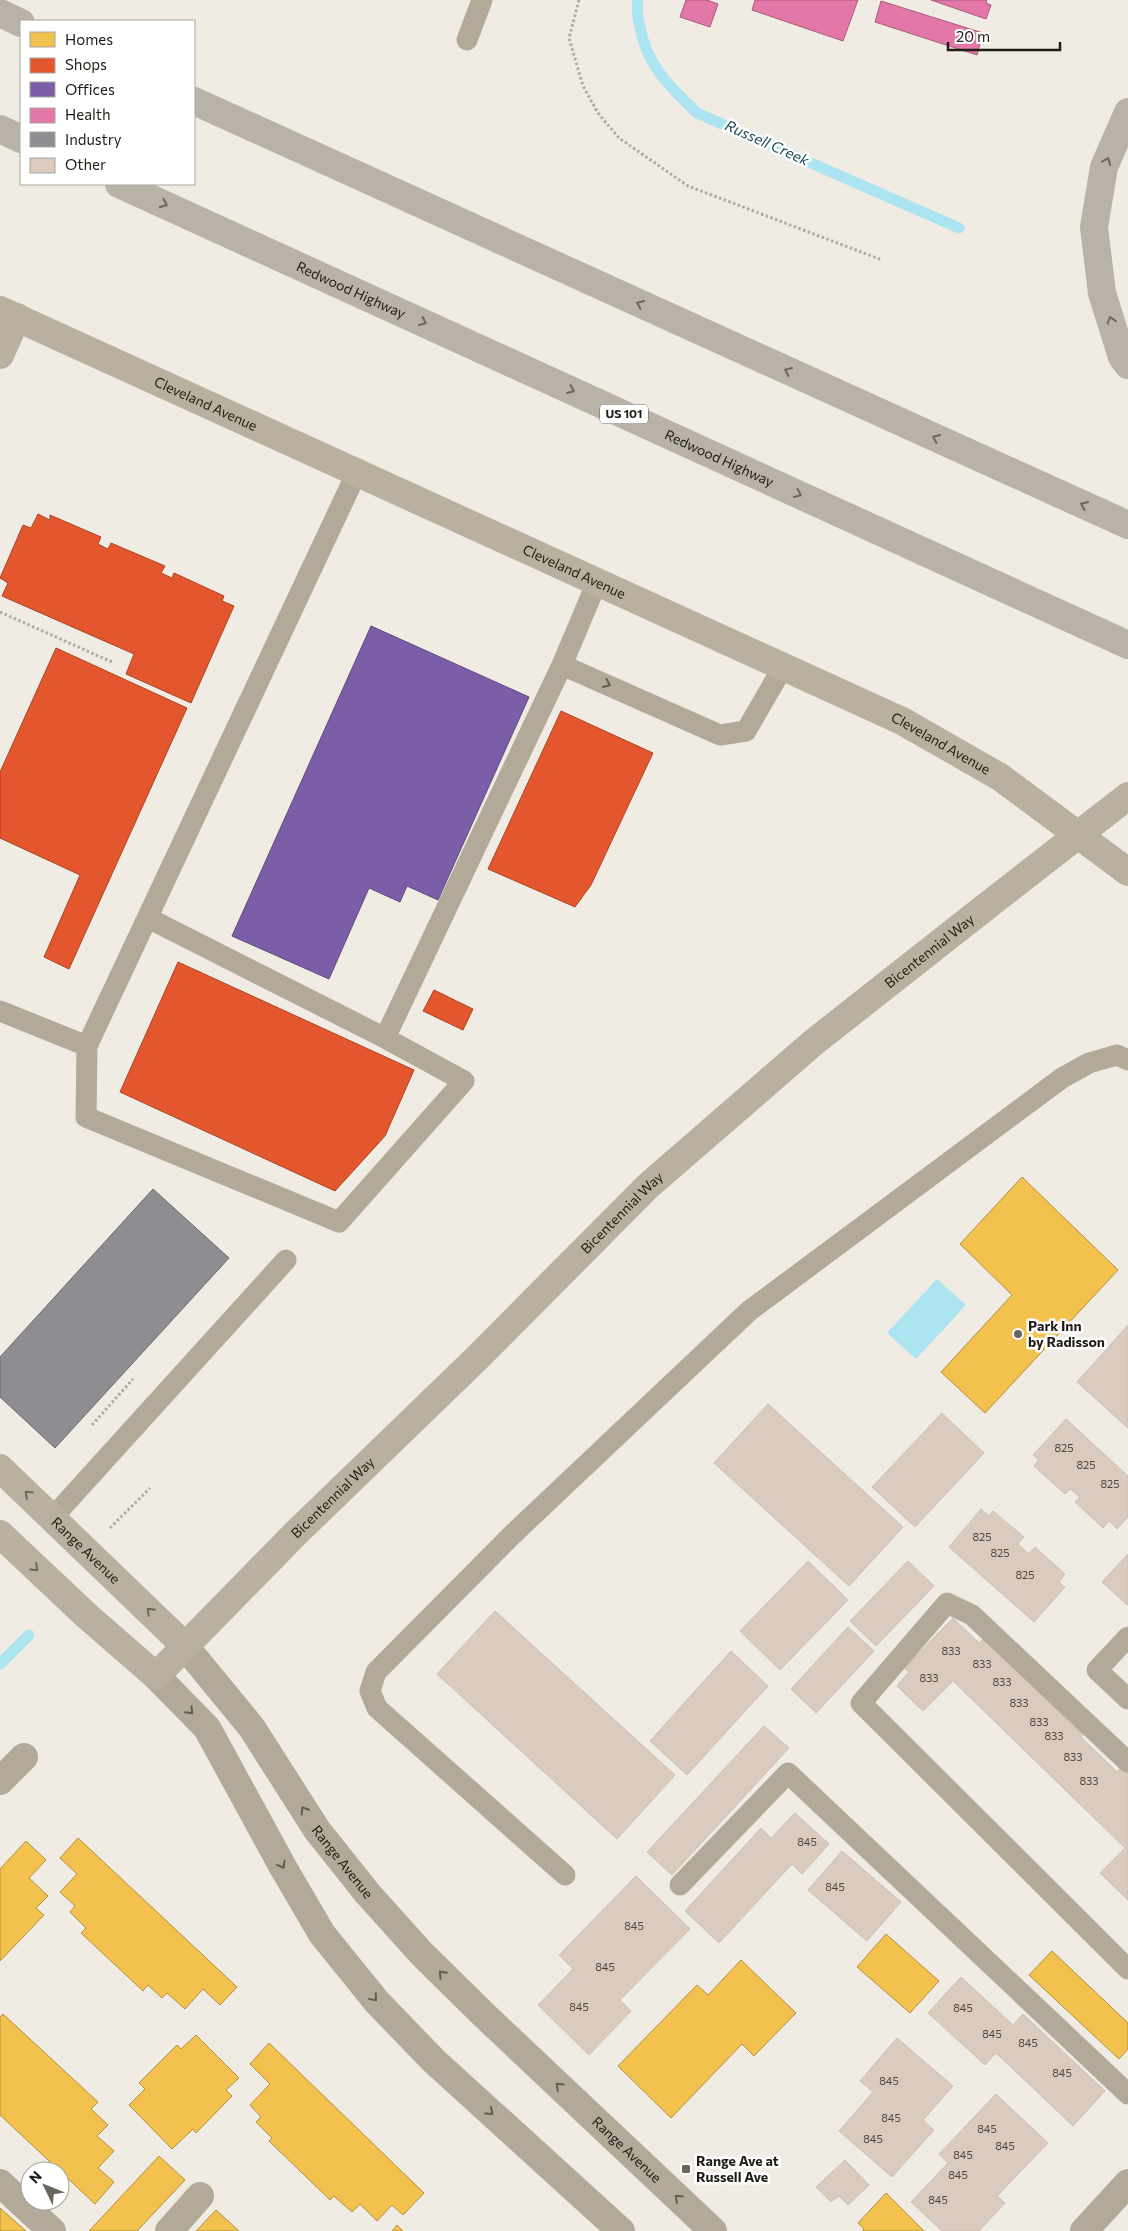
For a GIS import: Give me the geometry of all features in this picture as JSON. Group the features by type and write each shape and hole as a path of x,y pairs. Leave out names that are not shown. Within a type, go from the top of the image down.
{"highway":[{"path":"0,13 20,23"},
{"path":"195,101 1128,526"},
{"path":"1128,112 1104,167 1094,227 1102,293 1122,357 1128,365"},
{"path":"0,129 20,139"},
{"name":"Redwood Highway","path":"121,185 1128,645"}],"main road":[{"path":"0,355 9,313"},
{"name":"Cleveland Avenue","path":"9,313 902,721 1000,777 1128,872"},
{"name":"Bicentennial Way","path":"156,1676 184,1645 303,1526 482,1353 648,1186 814,1042 1128,796"},
{"name":"Range Avenue","path":"0,1468 184,1645"},
{"path":"0,1534 86,1616 156,1676"}],"street":[{"name":"Range Avenue","path":"184,1645 252,1728 317,1830 368,1894 422,1954 713,2231"},
{"path":"156,1676 208,1728 322,1934 377,2002 434,2061 621,2231"},
{"path":"0,1782 24,1757"},
{"path":"0,2183 52,2231"},
{"path":"1084,2231 1128,2183"},
{"path":"168,2231 200,2196"}],"lane":[{"path":"467,40 482,0"},
{"path":"148,918 385,1038 464,1081 339,1222 86,1117 87,1046 356,472"},
{"path":"385,1038 562,665 598,582"},
{"path":"562,665 720,735 746,731 783,667"},
{"path":"0,1011 87,1046"},
{"path":"565,1875 377,1708 370,1691 376,1672 512,1534 749,1311 1062,1078 1089,1063 1117,1055 1128,1060"},
{"path":"53,1517 286,1260"},
{"path":"1125,1959 861,1704 947,1603 972,1615 1128,1762"},
{"path":"1128,1637 1097,1670 1128,1699"},
{"path":"680,1885 788,1773 1128,2094"}],"path":[{"path":"579,0 569,38 583,86 598,113 619,138 688,186 882,260"},
{"path":"0,612 112,662"},
{"path":"110,1528 150,1488"}],"water":[{"path":"937,1279 966,1305 916,1359 887,1333"}],"building: Homes":[{"name":"Park Inn by Radisson","path":"1022,1177 1118,1270 985,1413 941,1372 1012,1295 960,1244"},
{"path":"78,1838 237,1987 220,2005 203,1989 185,2009 167,1993 162,1998 148,1985 143,1991 81,1933 86,1928 70,1912 75,1906 60,1892 77,1874 60,1858"},
{"path":"26,1841 46,1860 29,1878 48,1896 36,1908 44,1915 0,1961 0,1869"},
{"path":"886,1934 939,1981 910,2013 857,1967"},
{"path":"1052,1951 1128,2023 1128,2049 1119,2059 1029,1975"},
{"path":"741,1960 796,2013 754,2056 742,2044 671,2118 618,2066 697,1985 708,1995"},
{"path":"3,2014 98,2102 91,2109 108,2125 97,2136 114,2151 98,2168 114,2182 95,2204 70,2181 70,2161 49,2161 0,2115 0,2017"},
{"path":"196,2035 239,2078 226,2090 232,2096 196,2133 193,2129 172,2149 129,2105 145,2089 139,2083 177,2045 181,2049"},
{"path":"269,2043 424,2193 403,2215 392,2205 377,2221 360,2204 352,2212 334,2196 330,2200 269,2141 272,2138 256,2122 261,2117 250,2105 270,2084 250,2064"},
{"path":"159,2156 185,2180 137,2231 89,2231"},
{"path":"886,2193 924,2231 862,2231 864,2229 858,2223"},
{"path":"0,2208 26,2231 0,2231"},
{"path":"216,2210 239,2231 196,2231"},
{"path":"397,2225 403,2231 392,2231"}],"building: Shops":[{"path":"38,514 50,520 50,515 101,537 98,544 108,549 111,543 165,566 161,573 172,578 174,573 224,596 222,601 234,606 191,703 126,674 134,654 2,596 8,583 0,578 23,525 31,528"},
{"path":"56,648 187,708 69,969 44,957 80,875 0,838 0,772"},
{"path":"561,711 653,753 591,885 575,907 488,869"},
{"path":"178,962 414,1070 385,1136 335,1191 120,1092"},
{"path":"434,990 473,1009 463,1030 423,1011"}],"building: Offices":[{"path":"371,626 529,697 438,900 407,886 400,902 369,888 329,979 232,936"}],"building: Health":[{"path":"686,0 707,0 718,4 710,27 680,17"},
{"path":"755,0 858,0 843,41 752,10"},
{"path":"931,0 987,0 986,3 991,5 986,19"},
{"path":"881,1 983,33 977,55 875,22"}],"building: Industry":[{"path":"153,1189 229,1258 55,1448 0,1397 0,1357"}],"building: Other":[{"path":"1128,1325 1128,1428 1077,1382"},
{"path":"768,1404 903,1527 849,1586 714,1463"},
{"path":"942,1413 984,1453 915,1527 872,1487"},
{"path":"1066,1419 1128,1476 1128,1517 1117,1529 1109,1521 1103,1528 1075,1502 1080,1497 1070,1489 1065,1494 1034,1466 1039,1460 1033,1455"},
{"path":"981,1509 989,1516 993,1511 1024,1537 1018,1544 1029,1554 1035,1547 1065,1574 1059,1582 1065,1587 1034,1622 949,1547"},
{"path":"1128,1554 1128,1604 1127,1605 1102,1582"},
{"path":"808,1561 848,1600 780,1670 740,1631"},
{"path":"908,1561 934,1586 876,1646 850,1621"},
{"path":"495,1611 675,1775 617,1839 437,1674"},
{"path":"953,1618 979,1643 987,1636 1023,1677 1083,1735 1081,1737 1117,1772 1125,1763 1128,1766 1128,1900 1100,1873 1125,1848 953,1681 923,1711 897,1686 909,1672 904,1668"},
{"path":"848,1627 874,1651 816,1713 791,1689"},
{"path":"731,1651 768,1686 687,1775 650,1741"},
{"path":"764,1726 789,1748 672,1875 647,1852"},
{"path":"795,1813 829,1844 802,1874 792,1864 719,1943 685,1911 761,1828 771,1838"},
{"path":"842,1851 901,1902 867,1941 808,1890"},
{"path":"636,1876 690,1929 620,2000 631,2011 589,2055 538,2005 573,1969 559,1955"},
{"path":"961,1977 1013,2025 1023,2014 1105,2091 1073,2126 996,2053 985,2065 928,2013"},
{"path":"897,2038 953,2086 923,2120 934,2130 892,2177 839,2131 873,2092 860,2081"},
{"path":"996,2094 1048,2143 997,2196 1005,2203 979,2231 942,2231 911,2202 948,2163 939,2154"},
{"path":"845,2160 869,2185 848,2205 839,2196 831,2202 816,2187"}],"waterway":[{"name":"Russell Creek","path":"638,0 637,7 643,41 648,53 661,74 677,94 697,113 959,228"},
{"name":"Russell Creek","path":"0,1664 29,1635"}],"place":[{"name":"Park Inn by Radisson","path":"1018,1334"},
{"name":"Range Ave at Russell Ave","path":"686,2169"}]}
